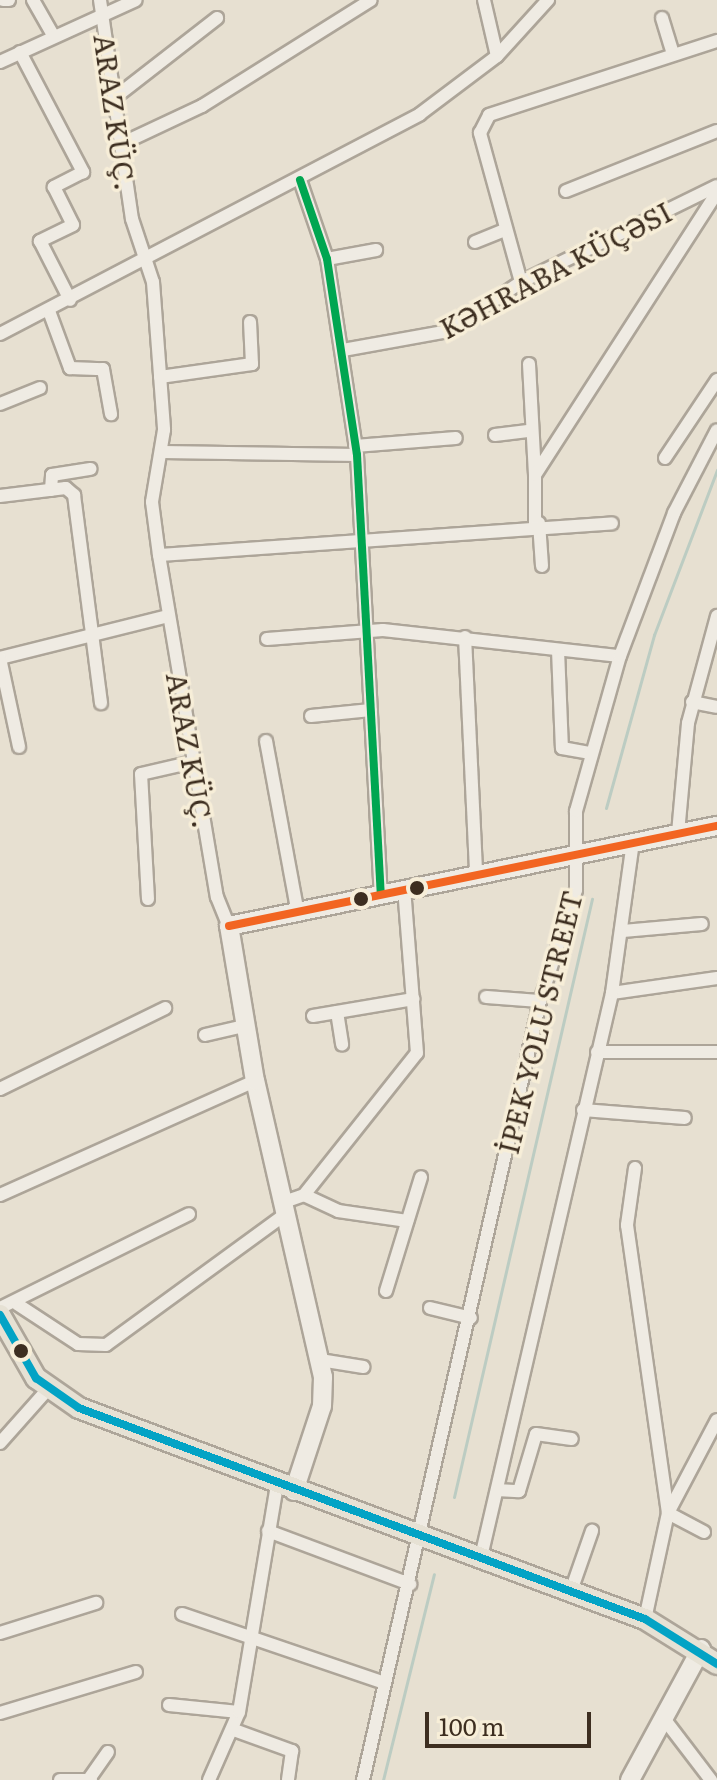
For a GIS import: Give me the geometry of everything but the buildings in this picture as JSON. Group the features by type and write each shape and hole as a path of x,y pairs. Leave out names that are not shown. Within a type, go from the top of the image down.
{"main road":[{"path":"8,1310 48,1389 79,1408 286,1488 645,1619 713,1659"}],"street":[{"path":"33,0 53,35"},
{"path":"0,62 53,35 101,5 136,0"},
{"path":"119,145 202,106 371,0"},
{"path":"484,0 497,56"},
{"path":"0,334 300,180 420,114 497,56 548,0"},
{"name":"ARAZ KÜÇ.","path":"101,5 119,145 144,260 153,282 163,452 152,502 168,616 217,897 229,926 255,1081 320,1360 322,1406 286,1488"},
{"path":"113,99 217,18"},
{"path":"662,18 673,53"},
{"path":"521,282 504,230 480,133 489,115 717,41"},
{"path":"20,52 83,172 54,187 73,225 40,241 70,300"},
{"path":"566,191 717,131"},
{"path":"300,180 327,259 356,451 363,630 371,710 381,893"},
{"name":"KƏHRABA KÜÇƏSI","path":"343,350 449,331 521,282 717,186"},
{"path":"535,475 717,193"},
{"path":"475,242 504,230"},
{"path":"327,259 376,250"},
{"path":"49,311 70,368 103,369 111,414"},
{"path":"160,377 252,364 250,322"},
{"path":"529,364 528,431 535,475 542,566"},
{"path":"665,458 717,380"},
{"path":"0,404 40,388"},
{"name":"İPEK YOLU STREET","path":"363,1780 382,1682 410,1584 540,1001 576,890 572,855 591,753 620,656 674,513 717,430"},
{"path":"495,435 528,431"},
{"path":"163,452 356,451 456,438"},
{"path":"51,490 52,475 91,469"},
{"path":"0,496 51,490 74,495 90,637 101,703"},
{"path":"159,555 537,524 612,523"},
{"path":"19,747 0,658 168,616"},
{"path":"678,833 692,702 717,616"},
{"path":"267,639 363,630 465,637 620,656"},
{"path":"465,637 476,872"},
{"path":"558,650 562,748 591,753"},
{"path":"692,702 717,707"},
{"path":"311,716 371,710"},
{"path":"266,741 297,908"},
{"path":"148,899 141,774 193,762"},
{"path":"229,926 297,908 717,826"},
{"path":"481,1557 612,993 633,842"},
{"path":"0,1308 67,1339 106,1345 304,1195 413,1061 419,1043 404,888"},
{"path":"623,931 702,924"},
{"path":"612,993 717,978"},
{"path":"486,997 540,1001"},
{"path":"313,1016 414,999"},
{"path":"0,1089 165,1008"},
{"path":"337,1012 342,1045"},
{"path":"205,1035 244,1026"},
{"path":"597,1052 717,1052"},
{"path":"0,1195 255,1081"},
{"path":"583,1110 685,1118"},
{"path":"635,1168 627,1225 668,1513"},
{"path":"386,1291 421,1177"},
{"path":"304,1195 338,1211 407,1221"},
{"path":"8,1310 189,1214"},
{"path":"430,1308 471,1318"},
{"path":"320,1360 363,1367"},
{"path":"0,1443 48,1389"},
{"path":"645,1619 668,1513 716,1424"},
{"path":"497,1490 519,1491 539,1432 572,1439"},
{"path":"209,1780 234,1730 239,1712 248,1639 268,1531 286,1488"},
{"path":"668,1513 704,1532"},
{"path":"268,1531 410,1584"},
{"path":"571,1591 592,1531"},
{"path":"0,1633 96,1603"},
{"path":"182,1614 248,1639 382,1682"},
{"path":"630,1780 662,1716 713,1659"},
{"path":"0,1713 136,1672"},
{"path":"169,1705 239,1712"},
{"path":"662,1716 711,1780"},
{"path":"234,1730 292,1751 288,1780"},
{"path":"60,1780 90,1780 108,1752"}],"waterway":[{"path":"606,808 654,635 717,470"},
{"path":"454,1497 592,899"},
{"path":"383,1780 434,1574"}],"transit line":[{"path":"300,180 327,259 357,455 381,893"},
{"path":"229,926 717,826"},
{"path":"0,1315 36,1378 79,1408 645,1619 717,1664"}]}
